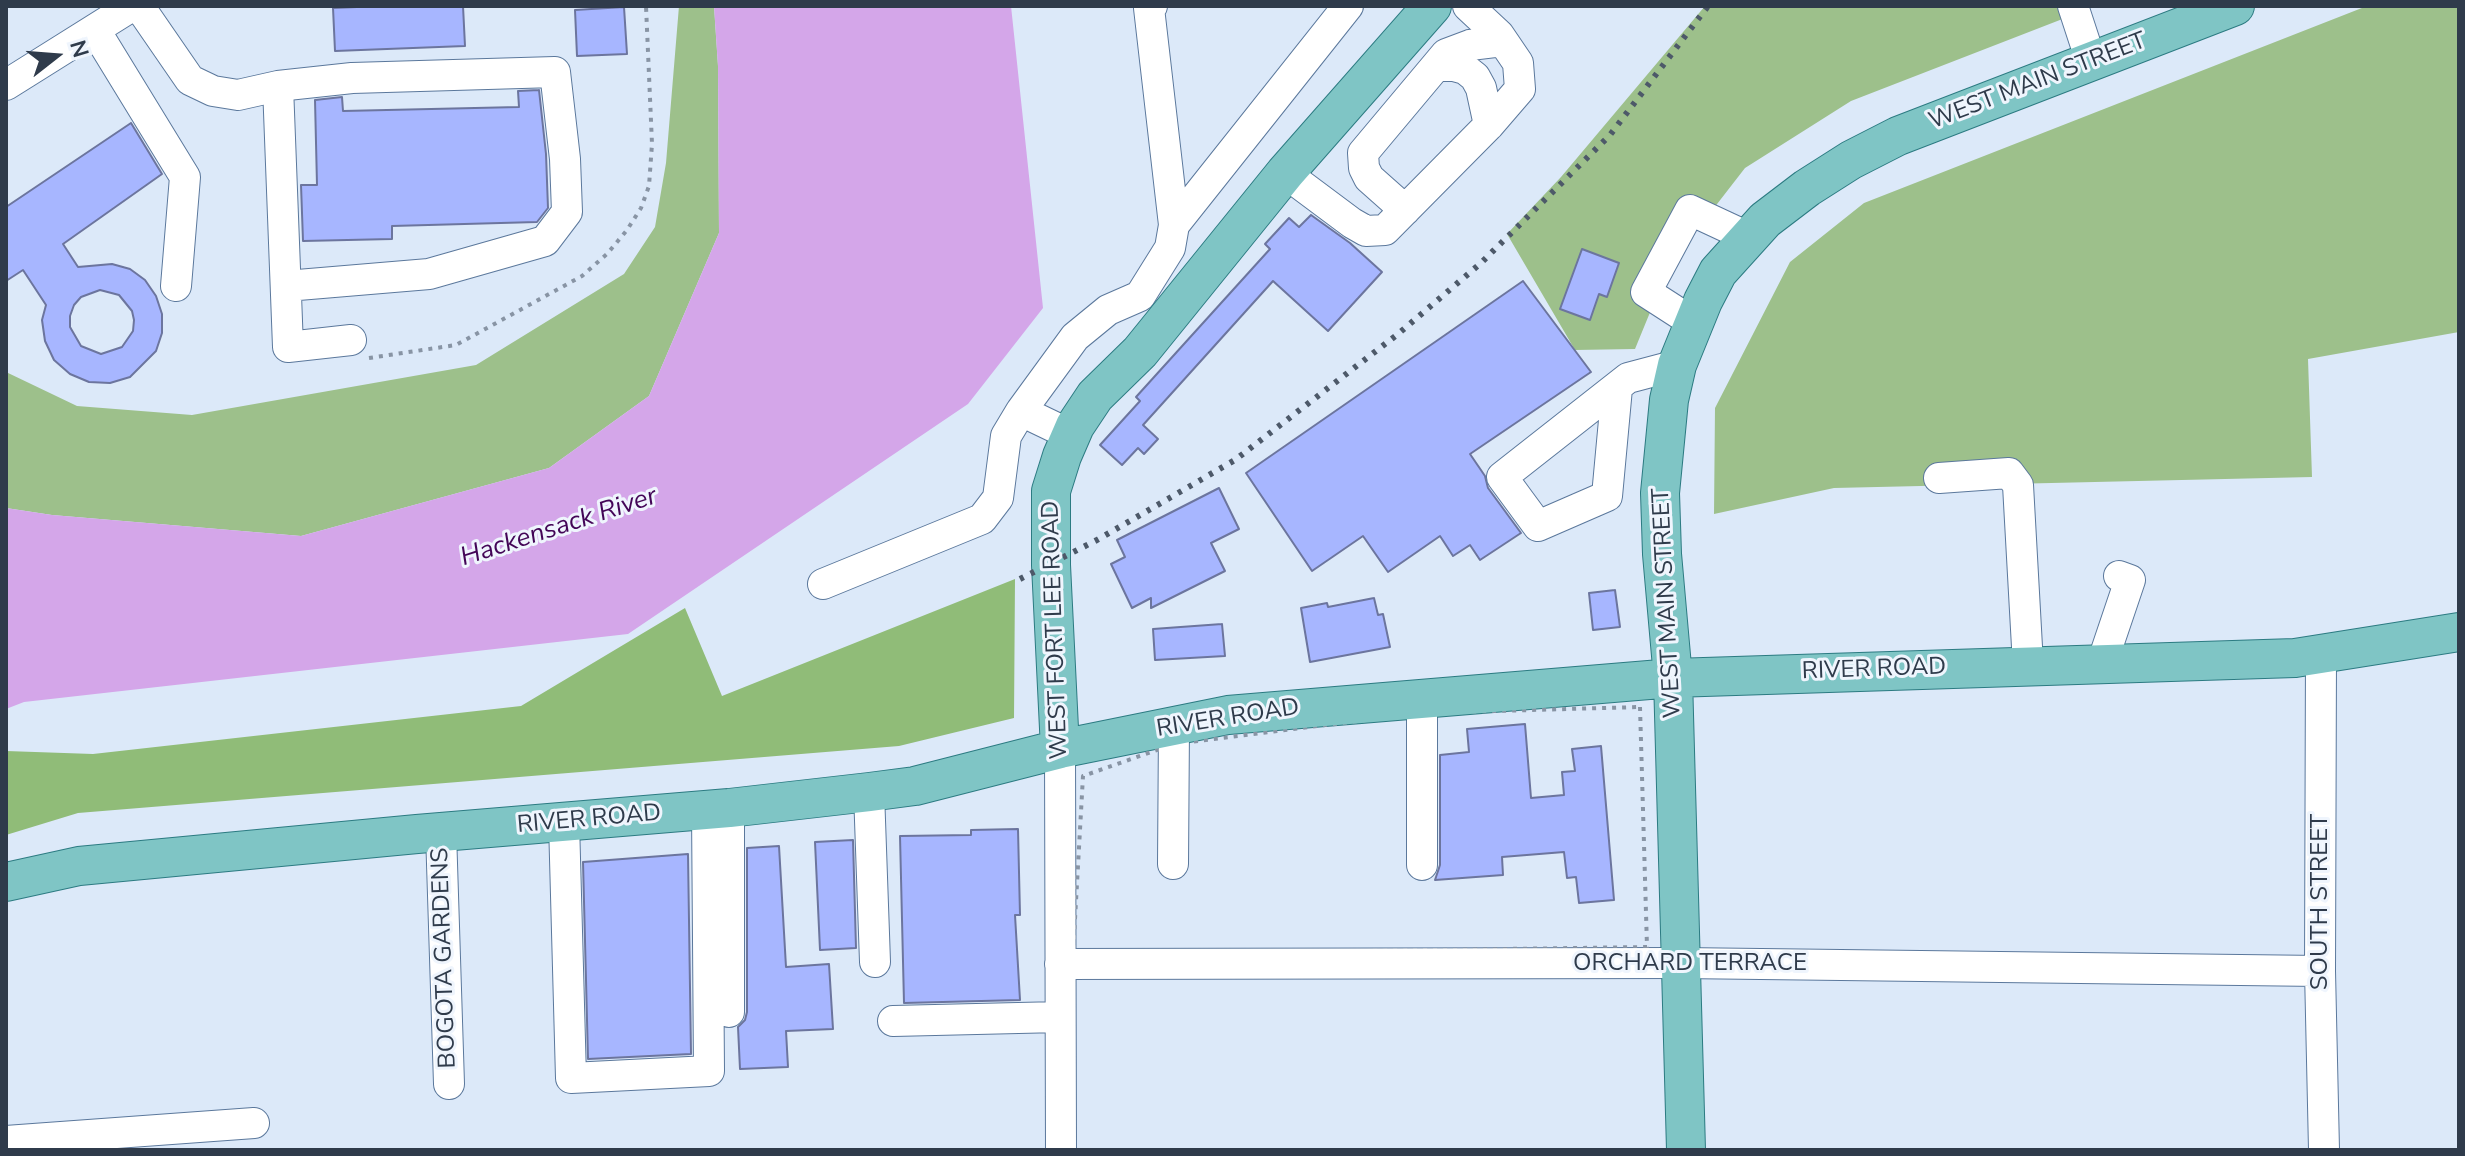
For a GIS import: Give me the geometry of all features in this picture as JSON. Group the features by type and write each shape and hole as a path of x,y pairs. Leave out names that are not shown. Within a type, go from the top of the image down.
{"main road":[{"name":"WEST FORT LEE ROAD","path":"1060,749 1051,565 1051,491 1071,435 1095,396 1140,352 1285,173 1432,6"},
{"name":"WEST MAIN STREET","path":"1686,1150 1673,678 1660,493 1673,382 1694,323 1718,272 1748,237 1807,188 1851,160 1898,136 2235,6"},
{"name":"RIVER ROAD","path":"6,882 79,866 718,809 869,792 979,772 1060,749 1174,735 1228,715 1422,705 1673,678 2295,658 2459,632"}],"street":[{"path":"6,85 132,6"},
{"path":"139,6 190,80 213,91 238,95 278,86 352,78 555,72 565,159 567,212 545,241 429,274 286,286"},
{"path":"823,584 982,519 998,498 1006,436 1021,411 1075,337 1108,310 1140,296 1170,248 1174,225 1149,8 1152,6"},
{"path":"1174,225 1348,6"},
{"path":"1285,173 1366,231 1385,230 1489,125 1520,89 1518,63 1503,41 1468,6"},
{"path":"2073,6 2091,61"},
{"path":"95,30 185,177 176,286"},
{"path":"1405,210 1369,178 1364,168 1363,153 1446,54 1470,45 1503,41"},
{"path":"1436,66 1465,69 1475,77 1481,88 1489,125"},
{"path":"278,86 288,347 351,340"},
{"path":"1694,323 1646,292 1690,210 1748,237"},
{"path":"1617,388 1628,396 1673,382"},
{"path":"1617,388 1607,496 1538,526 1502,477 1617,388"},
{"path":"1021,411 1071,435"},
{"path":"1939,478 2009,473 2018,485 2028,665"},
{"path":"2102,663 2130,580 2119,576"},
{"name":"SOUTH STREET","path":"2321,654 2320,971 2324,1150"},
{"path":"1422,705 1422,865"},
{"path":"1173,864 1174,735"},
{"name":"WEST FORT LEE ROAD","path":"1060,749 1061,1150"},
{"path":"869,792 875,962"},
{"path":"564,822 571,1078 709,1071 718,809"},
{"path":"718,809 729,1062"},
{"name":"BOGOTA GARDENS","path":"441,832 449,1084"},
{"name":"ORCHARD TERRACE","path":"1060,964 1681,963 2320,971"},
{"path":"893,1021 1060,1017"},
{"path":"6,1141 254,1123"}],"path":[{"path":"1422,705 1640,707 1647,947 1073,955 1083,776 1174,735 1422,705"}],"green space":[{"path":"679,6 714,6 718,66 719,233 649,396 549,468 301,536 52,515 6,508 6,372 77,406 192,415 476,365 624,274 655,227 666,163"},
{"path":"1705,6 2096,6 1851,101 1745,168 1669,266 1635,349 1575,350 1507,234 1561,177"},
{"path":"2367,6 2459,6 2459,332 2308,359 2312,477 1834,488 1714,514 1715,408 1790,262 1864,203"},
{"path":"1015,579 1014,718 899,746 78,813 6,835 6,751 93,754 521,706 685,608 722,696"}],"water":[{"name":"Hackensack River","path":"714,6 1011,6 1043,308 968,404 628,634 24,702 6,709 6,508 52,515 301,536 549,468 649,396 719,233 718,66"}],"building":[{"path":"463,6 465,46 335,51 333,8"},
{"path":"624,7 627,54 577,56 575,10"},
{"path":"539,90 548,208 537,222 392,226 392,239 303,241 301,185 317,185 315,100 342,97 343,111 519,107 518,91"},
{"path":"131,123 162,174 63,244 78,267 112,264 130,269 145,280 156,296 162,314 162,333 156,351 130,377 110,383 89,382 70,374 54,360 45,341 42,320 46,305 23,270 6,281 6,207","holes":["100,290 119,295 132,311 134,320 133,331 122,347 101,354 81,346 70,327 74,305 81,297"]},
{"path":"1311,215 1350,243 1382,272 1328,331 1273,281 1143,425 1158,439 1144,454 1138,448 1122,465 1100,445 1140,401 1136,397 1270,249 1265,244 1289,218 1299,227"},
{"path":"1582,249 1619,263 1607,297 1599,294 1590,320 1560,309"},
{"path":"1523,281 1591,372 1470,454 1485,476 1488,488 1521,533 1480,560 1470,545 1453,556 1440,536 1388,572 1363,536 1312,571 1246,473"},
{"path":"1219,488 1239,529 1211,543 1225,571 1151,608 1151,598 1132,608 1111,564 1125,557 1117,540"},
{"path":"1615,590 1620,627 1593,630 1589,593"},
{"path":"1374,598 1378,615 1383,614 1390,647 1310,662 1301,608 1327,603 1328,607"},
{"path":"1222,624 1225,656 1155,660 1153,629"},
{"path":"1525,724 1531,798 1564,795 1562,772 1575,771 1572,749 1601,746 1614,900 1579,903 1576,877 1567,878 1564,852 1502,857 1503,875 1435,880 1440,865 1440,755 1469,752 1467,729"},
{"path":"1018,829 1020,915 1015,915 1020,1000 904,1003 900,836 971,835 971,830"},
{"path":"853,840 856,948 820,950 815,842"},
{"path":"779,846 786,967 829,964 833,1029 786,1031 788,1067 740,1069 738,1027 745,1020 747,1012 747,848"},
{"path":"688,854 691,1054 588,1059 583,862"}],"railway":[{"path":"1020,579 1097,540 1235,460 1398,334 1481,263 1610,135 1708,6"}]}
